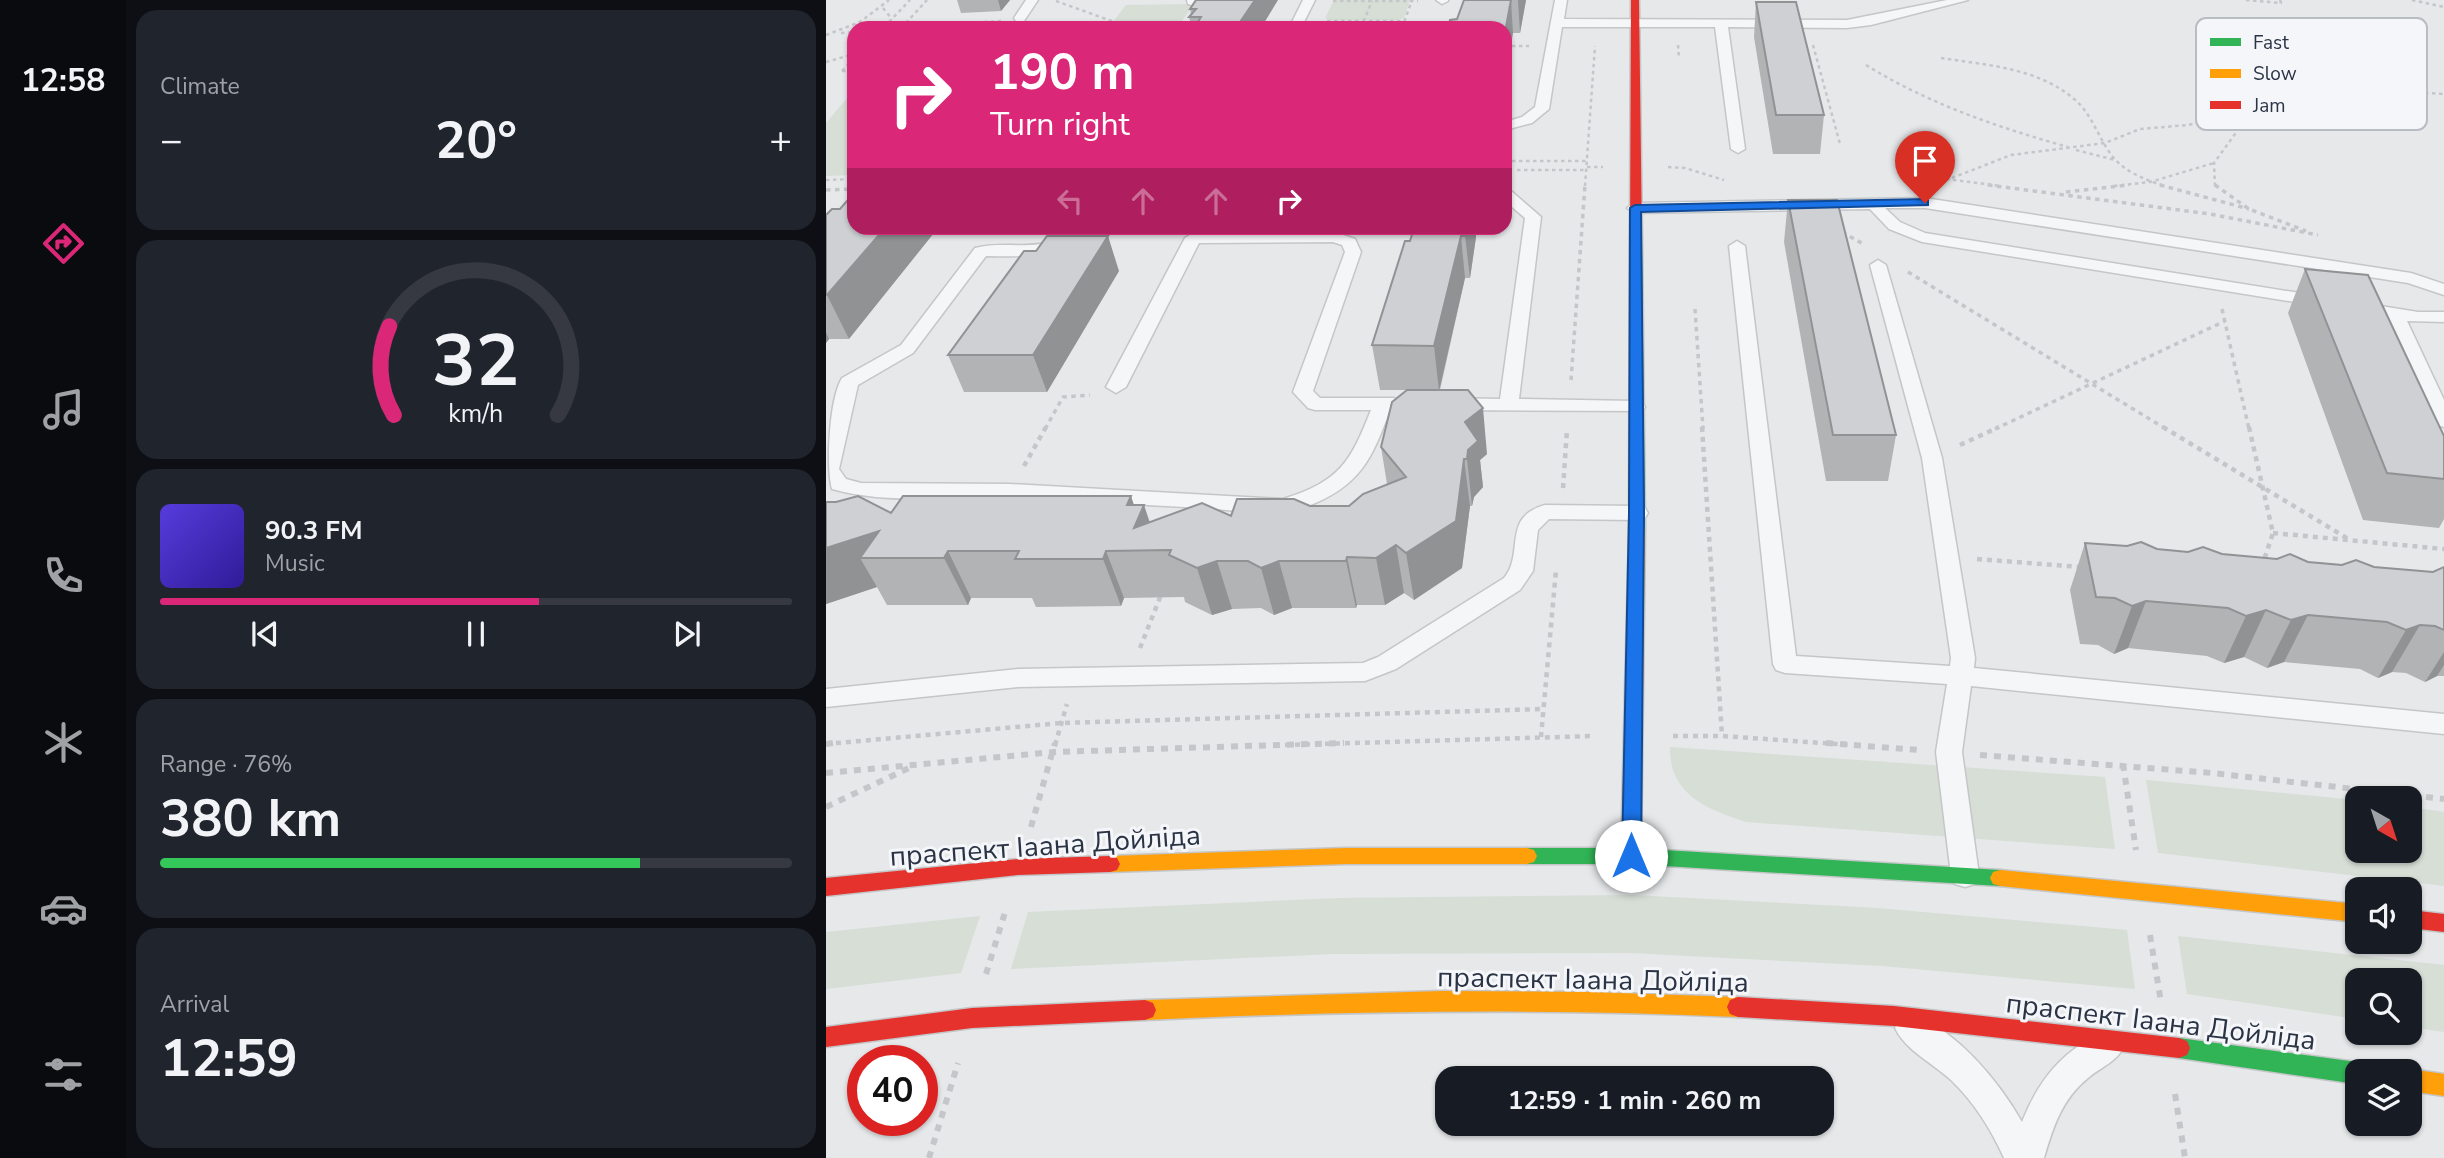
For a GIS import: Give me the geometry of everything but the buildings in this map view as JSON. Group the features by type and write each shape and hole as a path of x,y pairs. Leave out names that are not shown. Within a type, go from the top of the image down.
{"main road":[{"path":"1631,856 1637,513 1635,0"},
{"name":"праспект Іаана Дойліда","path":"826,887 1018,867 1346,856 1631,856 1965,874 2345,912"},
{"path":"2422,920 2444,923"},
{"name":"праспект Іаана Дойліда","path":"826,1037 972,1018 1323,1002 1617,1001 1894,1016 2120,1040 2345,1071"},
{"path":"2422,1081 2444,1084"}],"lane":[{"path":"1015,19 1032,0"},
{"path":"1298,21 1309,0"},
{"path":"1512,124 1527,120 1542,109 1561,0"},
{"path":"1557,23 1808,24 1871,21 1962,0"},
{"path":"1721,24 1738,149"},
{"path":"1509,405 1533,217 1512,199"},
{"path":"1875,204 1880,215 1897,228 1922,237 2395,313 2444,317"},
{"path":"1635,208 1937,204 2411,278 2444,290"},
{"path":"826,382 849,382 906,349 981,251 1052,247 1074,235"},
{"path":"1116,387 1193,238 1334,237 1349,243 1353,251 1303,392 1315,404 1408,404"},
{"path":"1737,246 1785,664 1961,676 2444,724"},
{"path":"1888,265 1932,458 1963,658 1950,752 1965,874"},
{"path":"2395,313 2444,421"},
{"path":"849,382 829,469 839,484 861,490 1010,491 1284,506 1301,501 1347,475 1358,463 1383,404"},
{"path":"1433,404 1635,407"},
{"path":"826,698 1018,678 1365,672 1387,663 1511,584 1522,571 1527,527 1533,518 1545,512 1637,513"},
{"path":"1894,1016 1979,1083 2005,1120 2021,1158"},
{"path":"2028,1158 2038,1121 2054,1088 2081,1061 2120,1040"}],"path":[{"path":"860,21 883,8 889,0"},
{"path":"883,8 892,19 910,0"},
{"path":"910,21 927,0"},
{"path":"1051,0 1067,3 1113,21"},
{"path":"1332,0 1442,1"},
{"path":"2246,0 2281,3 2280,0"},
{"path":"2412,0 2444,7"},
{"path":"1364,21 1372,1"},
{"path":"1322,21 1404,21 1412,1"},
{"path":"906,5 923,5"},
{"path":"984,21 1015,19"},
{"path":"1541,737 1561,512 1597,24"},
{"path":"1808,24 1840,144"},
{"path":"838,33 847,28"},
{"path":"826,34 847,32"},
{"path":"826,62 847,58"},
{"path":"1941,58 2007,66 2066,92 2090,116 2115,160"},
{"path":"1866,65 1889,80 1959,112 2073,149 2115,160 2150,182 2249,209 2319,236 2210,214 1952,178 2011,155 2073,149 2105,143 2140,129 2196,122"},
{"path":"2059,193 2150,182 2214,163 2239,130"},
{"path":"1512,161 1587,161"},
{"path":"2214,163 2215,186 2249,209"},
{"path":"1512,170 1586,170"},
{"path":"826,180 847,179"},
{"path":"826,190 847,189"},
{"path":"1799,205 1865,246"},
{"path":"1888,265 2350,540"},
{"path":"2220,300 2273,533 2262,569"},
{"path":"1695,309 1722,736"},
{"path":"1932,458 2225,321"},
{"path":"2273,533 2444,549"},
{"path":"1948,556 2082,567"},
{"path":"1129,675 1163,590"},
{"path":"929,1158 1076,677"},
{"path":"826,744 1061,723 1544,709"},
{"path":"826,773 1054,752 1541,737 1722,736 2123,764 2351,786 2444,799"},
{"path":"826,807 916,764"},
{"path":"2123,764 2185,1158"}],"shaded area":[{"path":"1334,0 1410,0 1404,18 1331,20 1325,18"},
{"path":"1194,4 1182,21 1114,21 1126,5"},
{"path":"847,98 847,175 826,176 826,123"},
{"path":"1670,747 2105,777 2115,849 1746,822 1718,812 1693,798 1676,777 1671,763"},
{"path":"2146,780 2345,799 2345,863 2422,863 2422,809 2444,812 2444,886 2422,883 2422,877 2366,877 2158,853"},
{"path":"1632,895 1878,908 2127,930 2135,989 1882,966 1630,953 1332,954 1011,969 1028,912 1339,898"},
{"path":"980,916 961,973 826,989 826,932"},
{"path":"2178,936 2444,965 2444,1032 2422,1029 2422,968 2345,968 2345,1017 2187,994"}],"traffic: fast":[{"path":"1636,239 1637,528"},
{"path":"1527,856 1631,856 2000,878"},
{"path":"2179,1048 2345,1071"}],"traffic: slow":[{"path":"1631,856 1637,528"},
{"path":"1110,864 1346,856 1527,856"},
{"path":"2000,878 2345,912"},
{"path":"1145,1010 1442,1001 1738,1007"},
{"path":"2422,1082 2444,1085"}],"traffic: jam":[{"path":"1635,0 1636,239"},
{"path":"826,887 1018,867 1110,864"},
{"path":"2422,920 2444,923"},
{"path":"1738,1007 1894,1016 2179,1048"},
{"path":"826,1037 972,1018 1145,1010"}],"route":[{"path":"1631,856 1637,513 1635,208 1925,203"}]}
